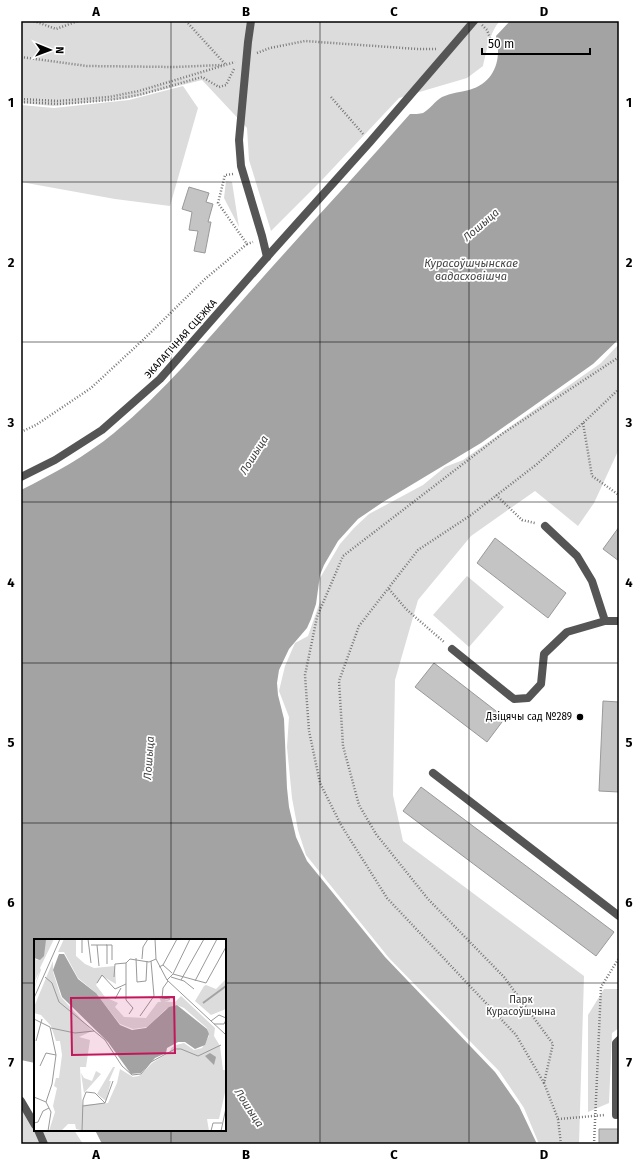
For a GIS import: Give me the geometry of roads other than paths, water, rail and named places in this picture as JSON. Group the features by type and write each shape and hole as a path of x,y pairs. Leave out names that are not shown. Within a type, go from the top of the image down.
{"street":[{"path":"251,21 239,140 241,166 267,257"},
{"name":"ЭКАЛАГІЧНАЯ СЦЕЖКА","path":"21,477 55,460 102,430 160,379 370,142 474,21"},
{"path":"545,526 577,556 592,581 605,620"},
{"path":"452,649 514,699 528,698 541,684 544,654 566,632 605,620 619,621"},
{"path":"433,773 619,916"},
{"path":"616,1115 616,1043 619,1040"},
{"path":"21,1101 34,1123"},
{"path":"38,1131 44,1144"}],"water":[{"name":"Курасоўшчынскае вадасховішча","path":"510,21 619,21 619,339 593,364 481,443 383,502 358,519 338,541 324,565 320,575 316,604 311,619 307,628 289,649 279,670 277,683 278,695 284,719 289,807 296,837 307,861 385,957 495,1072 519,1106 537,1144 102,1144 96,1131 226,1131 226,939 34,939 34,1063 21,1060 21,490 81,457 114,433 150,401 200,348 410,114 423,113 442,97 478,87 485,82 491,76 497,61 498,45 496,36"}],"place":[{"name":"Дзіцячы сад №289","path":"580,717"}],"water label":[{"name":"Лошыца","path":"481,225"},
{"name":"Лошыца","path":"254,455"},
{"name":"Лошыца","path":"149,758"},
{"name":"Лошыца","path":"249,1108"}],"park label":[{"name":"Парк Курасоўшчына","path":"521,1006"}]}
